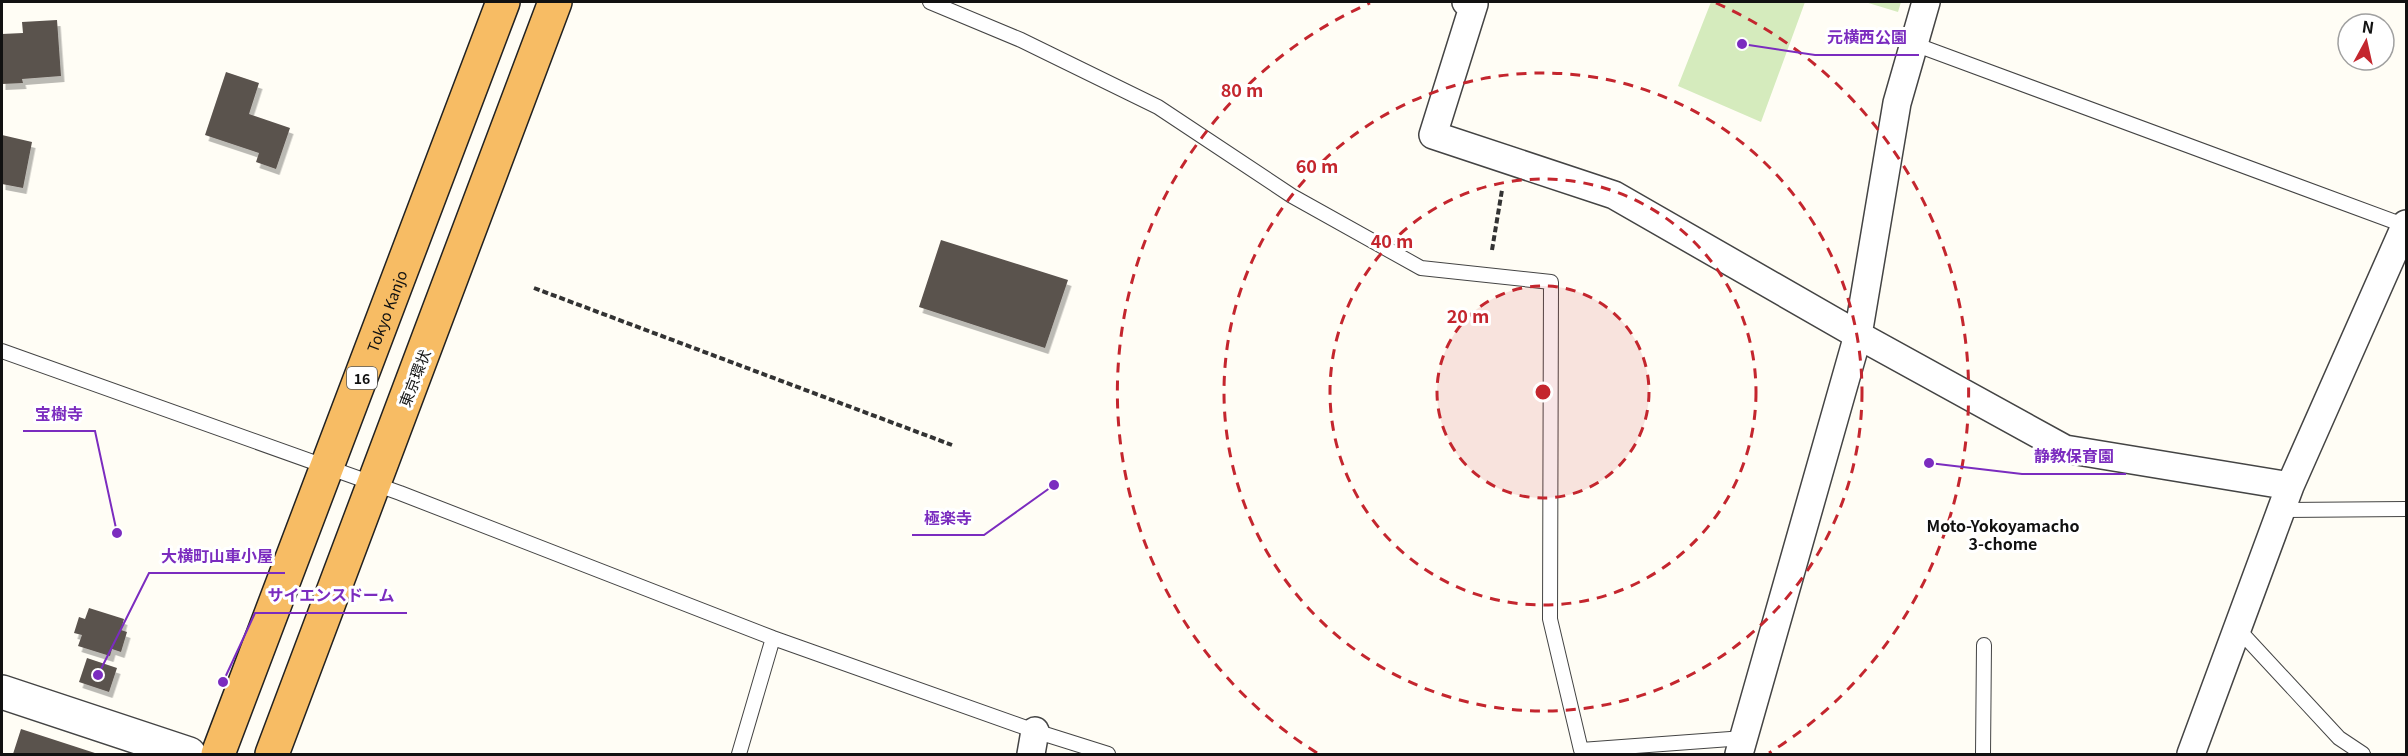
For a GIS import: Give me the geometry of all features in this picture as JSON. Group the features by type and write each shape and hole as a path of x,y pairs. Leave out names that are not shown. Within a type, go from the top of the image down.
{"highway":[{"name":"Tokyo Kanjo","path":"218,754 503,2"},
{"name":"東京環状","path":"272,754 555,2"}],"street":[{"path":"1466,2 1474,4 1433,135 1614,195 1858,335 2065,449 2285,498"},
{"path":"1742,746 1858,335 1898,103 1926,2"},
{"path":"2191,754 2285,498 2406,225"},
{"path":"2,692 189,754"}],"lane":[{"path":"930,2 1021,40 1158,107 1292,196 1421,268 1551,282 1550,620 1581,750 1742,746"},
{"path":"1914,44 2406,225"},
{"path":"2,351 374,484 773,638 1033,743 1108,754"},
{"path":"2285,498 2406,509"},
{"path":"2237,628 2339,738 2363,754"},
{"path":"739,754 773,638"},
{"path":"1983,754 1984,645"}],"path":[{"path":"1488,275 1507,159"},
{"path":"534,288 952,445"}],"green space":[{"path":"1711,2 1805,2 1761,122 1678,86"},
{"path":"1865,2 1901,2 1898,12"}],"building":[{"path":"57,20 61,76 22,79 23,83 2,84 2,34 23,33 22,22"},
{"path":"226,72 259,83 249,114 290,128 276,169 256,162 259,153 205,135"},
{"path":"2,135 32,142 23,188 2,184"},
{"path":"941,240 1068,280 1045,348 919,307"},
{"path":"89,608 124,619 121,630 127,632 121,652 112,649 110,656 78,646 82,635 74,633 79,617 85,619"},
{"path":"87,658 117,668 109,692 79,682"},
{"path":"21,729 98,754 13,754"}],"place":[{"name":"元横西公園","path":"1742,44"},
{"name":"静教保育園","path":"1929,463"},
{"name":"極楽寺","path":"1054,485"},
{"name":"宝樹寺","path":"117,533"},
{"name":"大横町山車小屋","path":"98,675"},
{"name":"サイエンスドーム","path":"223,682"}],"district":[{"name":"Moto-Yokoyamacho 3-chome","path":"2003,534"}]}
